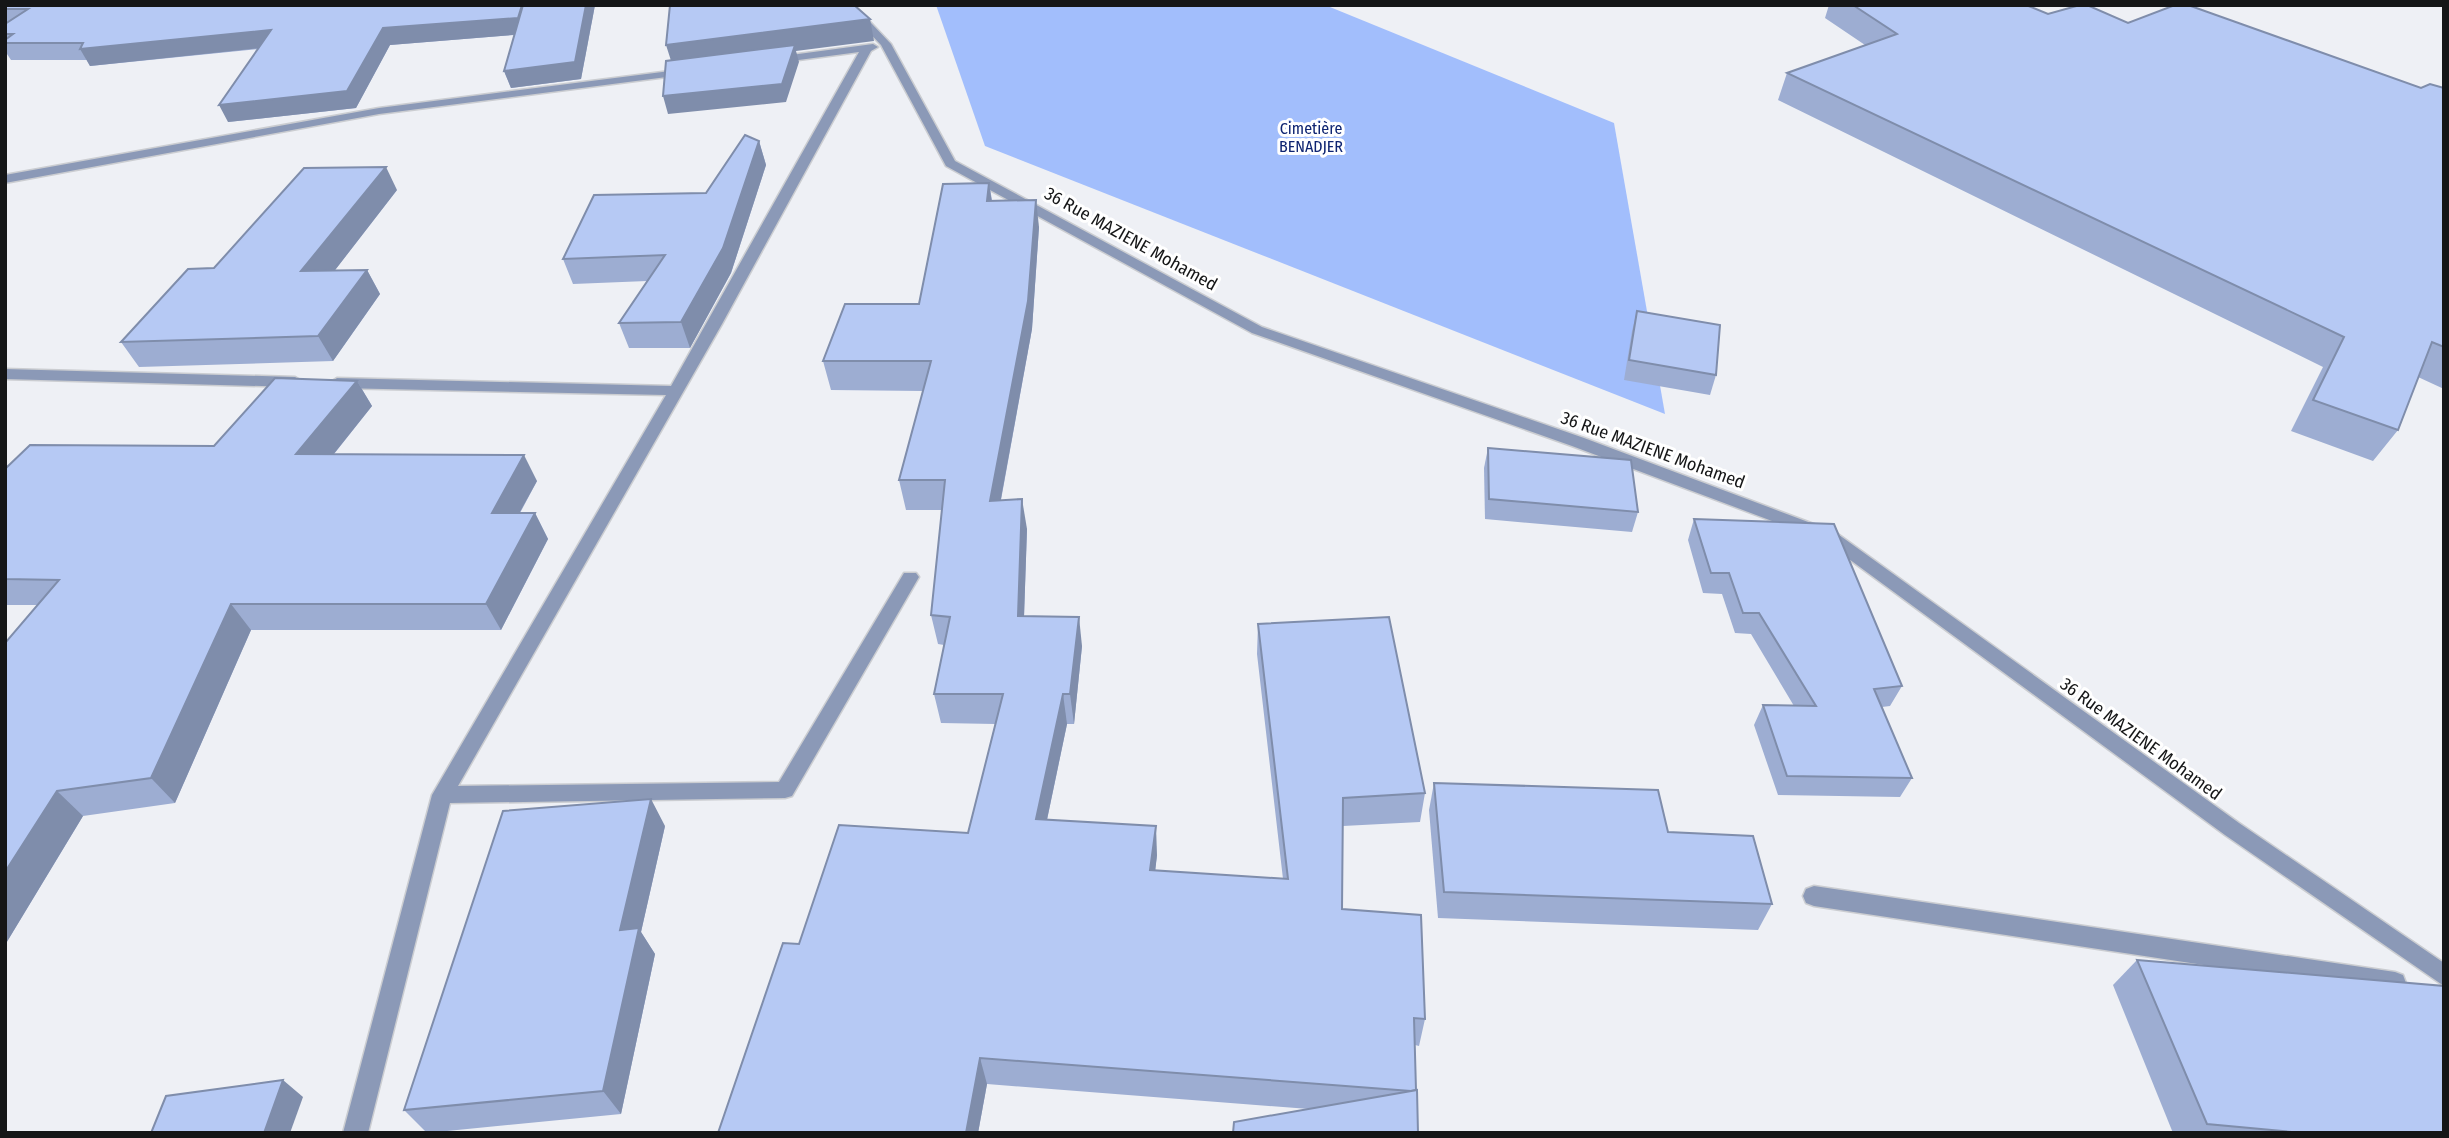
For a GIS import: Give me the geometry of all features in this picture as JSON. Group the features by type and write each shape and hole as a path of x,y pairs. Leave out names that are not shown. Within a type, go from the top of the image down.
{"street":[{"name":"36 Rue MAZIENE Mohamed","path":"848,5 887,44 950,163 1257,330 1578,442 1829,536 2232,829 2444,976"},
{"path":"758,62 887,44"},
{"path":"355,1133 442,795 676,391 866,48"},
{"path":"5,179 379,111 704,69"},
{"path":"5,374 676,391"},
{"path":"442,795 785,790 910,577"},
{"path":"1814,896 2444,990"}],"green space":[{"name":"Cimetière BENADJER","path":"936,5 1325,5 1614,123 1665,414 985,146"}],"building":[{"path":"5,5 522,5 518,18 383,28 347,91 219,105 271,30 80,49 83,43 5,43 13,34 5,34 5,24 28,9 5,9"},
{"path":"523,5 586,5 575,62 504,71"},
{"path":"670,5 854,5 870,19 666,45"},
{"path":"1853,5 2026,5 2048,14 2087,5 2128,23 2175,5 2188,5 2421,88 2430,84 2444,88 2444,347 2432,342 2398,430 2313,400 2344,337 1787,73 1897,34"},
{"path":"795,45 782,84 663,96 666,61"},
{"path":"745,135 759,141 723,248 681,322 619,323 665,255 563,259 594,195 706,193"},
{"path":"386,167 301,271 367,270 318,336 121,342 188,269 214,268 304,168"},
{"path":"989,183 987,201 1036,200 1028,301 990,501 1022,499 1018,616 1079,617 1070,694 1063,694 1036,819 1156,826 1150,870 1288,879 1258,624 1389,617 1425,793 1343,798 1342,909 1421,915 1425,1019 1414,1018 1416,1090 980,1058 966,1133 718,1133 783,943 799,944 839,825 968,833 1003,694 934,694 950,617 931,615 945,480 899,480 931,361 823,361 845,304 919,304 943,184"},
{"path":"1637,311 1720,325 1716,375 1629,360"},
{"path":"275,378 357,381 296,454 524,455 492,513 535,513 486,604 231,604 151,778 57,791 5,872 5,643 59,580 5,579 5,469 30,445 214,446"},
{"path":"1488,448 1631,460 1638,512 1489,499"},
{"path":"1694,519 1834,524 1902,686 1874,689 1912,778 1787,776 1763,705 1816,706 1759,613 1743,613 1729,573 1711,573"},
{"path":"1434,783 1658,790 1668,832 1753,836 1772,904 1444,892"},
{"path":"651,799 620,930 639,928 603,1091 404,1110 503,811"},
{"path":"2137,960 2444,986 2444,1133 2303,1133 2207,1124"},
{"path":"283,1080 264,1133 151,1133 166,1096"},
{"path":"1417,1090 1418,1133 1233,1133 1234,1122"}]}
